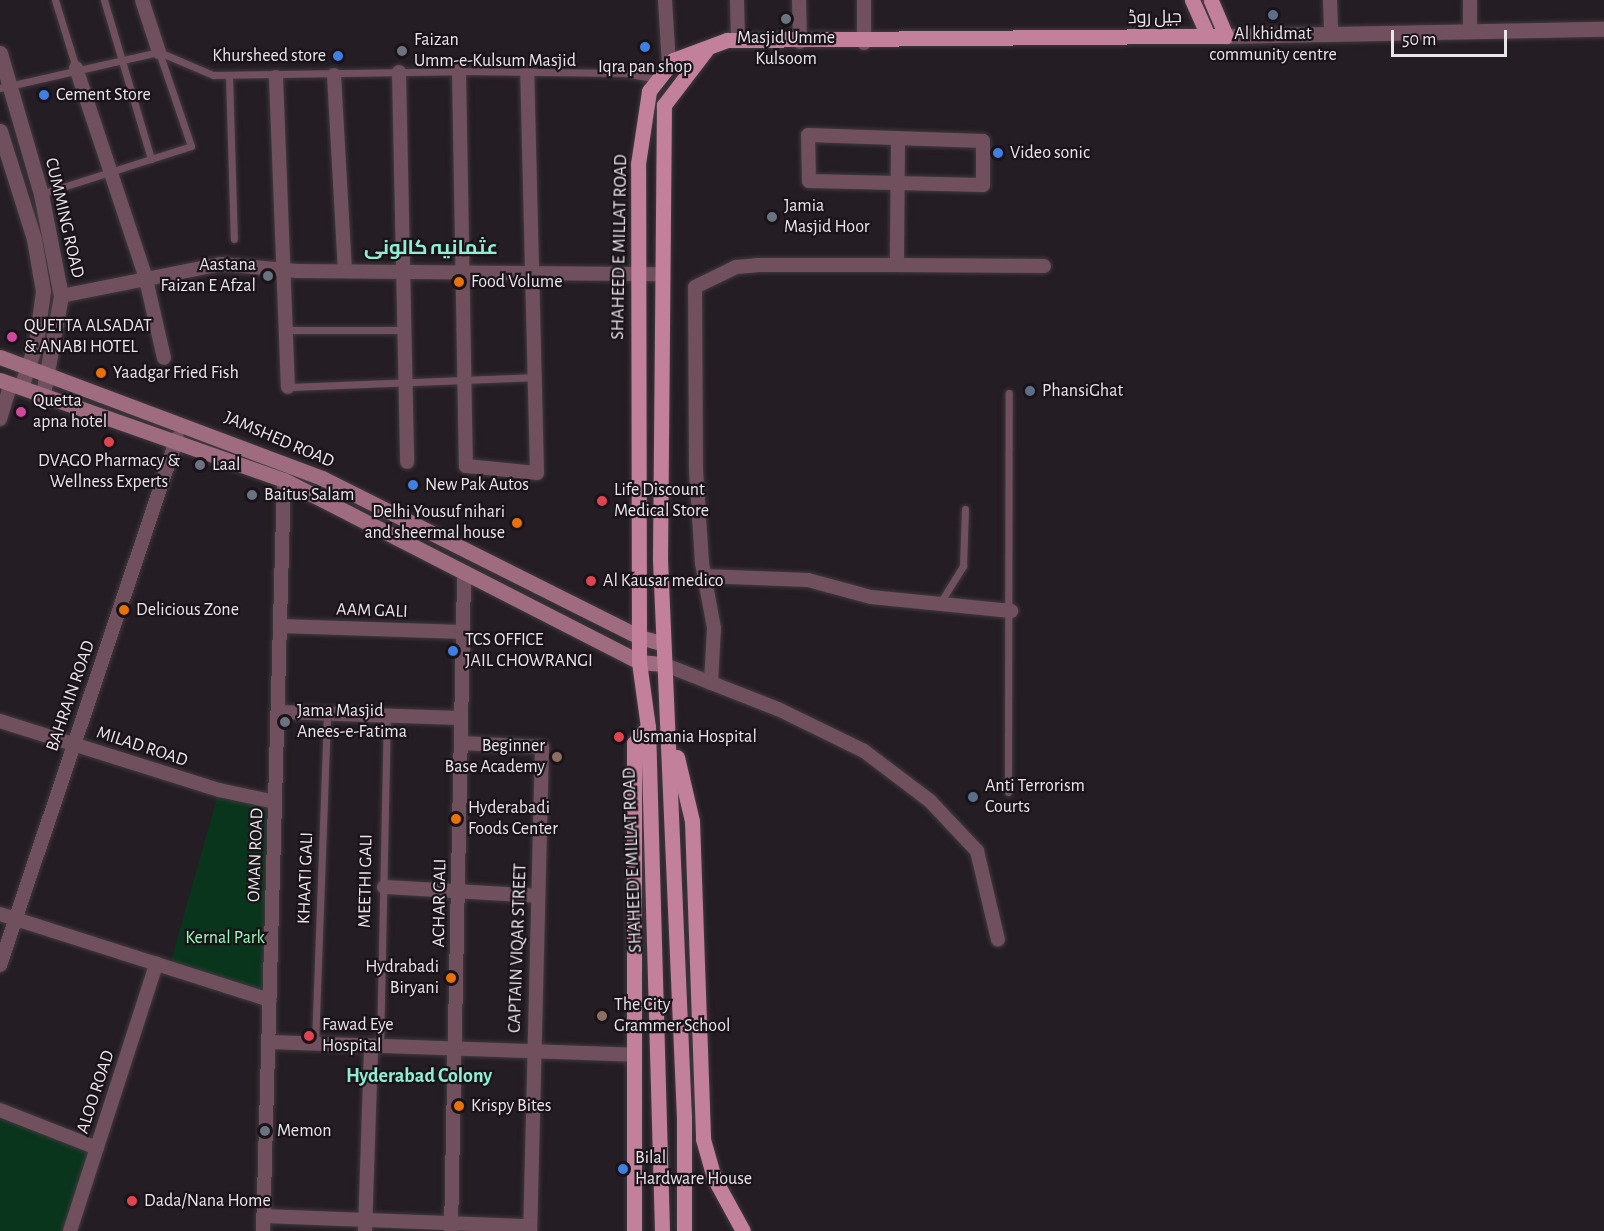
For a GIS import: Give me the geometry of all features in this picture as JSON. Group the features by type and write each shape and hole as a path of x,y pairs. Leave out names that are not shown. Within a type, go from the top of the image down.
{"main road":[{"path":"1192,0 1208,36"},
{"path":"1211,0 1226,36"},
{"name":"جیل روڈ","path":"708,47 738,40 864,43 1226,36"},
{"name":"SHAHEED E MILLAT ROAD","path":"662,1231 648,727 650,663 639,637 638,164 649,91 669,66 708,47"},
{"name":"SHAHEED E MILLAT ROAD","path":"650,663 662,643 664,105 708,47"},
{"name":"JAMSHED ROAD","path":"0,357 50,373 322,478 639,637 662,643"},
{"name":"JAMSHED ROAD","path":"11,384 177,438 284,480 464,575 650,663"},
{"path":"650,663 670,731 692,821 703,1139 714,1178 743,1231"},
{"path":"634,1231 634,743 648,727"},
{"path":"670,731 684,1231"}],"street":[{"path":"142,0 159,52"},
{"path":"665,0 669,66"},
{"path":"737,0 738,40"},
{"path":"800,0 800,42"},
{"path":"864,0 864,43"},
{"path":"1330,0 1331,34"},
{"path":"1470,0 1470,32"},
{"name":"جیل روڈ","path":"1226,36 1604,29"},
{"name":"CUMMING ROAD","path":"0,53 5,86 41,194 61,296 50,373 43,394"},
{"path":"76,68 146,275 164,358"},
{"path":"459,71 466,466 537,473 527,72"},
{"path":"399,72 407,273 407,462"},
{"path":"334,75 345,272"},
{"path":"276,77 288,387"},
{"name":"CUMMING ROAD","path":"0,131 42,282 42,317 30,366 11,384"},
{"path":"808,135 983,141 982,185 896,185 809,181 808,135"},
{"path":"897,265 898,139"},
{"path":"61,296 146,275 221,264 285,270 345,272 663,274"},
{"path":"711,683 714,628 704,576 696,470 695,287 736,267 757,265 1044,266"},
{"path":"0,419 11,384"},
{"name":"BAHRAIN ROAD","path":"0,965 177,438"},
{"name":"OMAN ROAD","path":"264,1231 284,480"},
{"name":"ACHAR GALI","path":"451,1227 464,575"},
{"path":"704,576 808,580 871,597 1011,611"},
{"name":"AAM GALI","path":"280,626 463,632"},
{"path":"650,663 711,683 864,751 930,801 977,850 998,940"},
{"path":"278,712 460,718"},
{"name":"MILAD ROAD","path":"0,721 275,802"},
{"name":"CAPTAIN VIQAR STREET","path":"461,743 542,747 530,1229"},
{"path":"384,887 538,896"},
{"path":"0,915 270,1000"},
{"name":"ALOO ROAD","path":"70,1231 156,964"},
{"path":"269,1042 635,1055"},
{"name":"MEETHI GALI","path":"365,1226 375,1046"},
{"path":"0,1110 97,1148"},
{"path":"264,1216 365,1226 530,1229"}],"lane":[{"path":"55,0 76,68"},
{"path":"104,0 119,59 151,159"},
{"path":"5,86 76,68 159,52 213,75 276,77 459,71 658,79"},
{"path":"41,194 190,146 159,52"},
{"path":"229,75 234,239"},
{"path":"287,330 407,330"},
{"path":"288,387 465,382 535,377"},
{"path":"1008,792 1011,611 1009,393"},
{"path":"938,605 963,566 965,508"},
{"name":"KHAATI GALI","path":"315,1044 327,713"},
{"name":"MEETHI GALI","path":"375,1046 384,887 387,716"}],"green space":[{"name":"Kernal Park","path":"219,790 275,802 270,1000 169,968"},
{"path":"0,1110 97,1148 70,1231 0,1231"}],"place":[{"name":"Al khidmat community centre","path":"1273,15"},
{"name":"Masjid Umme Kulsoom","path":"786,19"},
{"name":"Iqra pan shop","path":"645,47"},
{"name":"Faizan Umm-e-Kulsum Masjid","path":"402,51"},
{"name":"Khursheed store","path":"338,56"},
{"name":"Cement Store","path":"44,95"},
{"name":"Video sonic","path":"998,153"},
{"name":"Jamia Masjid Hoor","path":"772,217"},
{"name":"Aastana Faizan E Afzal","path":"268,276"},
{"name":"Food Volume","path":"459,282"},
{"name":"QUETTA ALSADAT & ANABI HOTEL","path":"12,337"},
{"name":"Yaadgar Fried Fish","path":"101,373"},
{"name":"PhansiGhat","path":"1030,391"},
{"name":"Quetta apna hotel","path":"21,412"},
{"name":"DVAGO Pharmacy & Wellness Experts","path":"109,442"},
{"name":"Laal","path":"200,465"},
{"name":"New Pak Autos","path":"413,485"},
{"name":"Baitus Salam","path":"252,495"},
{"name":"Life Discount Medical Store","path":"602,501"},
{"name":"Delhi Yousuf nihari and sheermal house","path":"517,523"},
{"name":"Al Kausar medico","path":"591,581"},
{"name":"Delicious Zone","path":"124,610"},
{"name":"TCS OFFICE JAIL CHOWRANGI","path":"453,651"},
{"name":"Jama Masjid Anees-e-Fatima","path":"285,722"},
{"name":"Usmania Hospital","path":"619,737"},
{"name":"Beginner Base Academy","path":"557,757"},
{"name":"Anti Terrorism Courts","path":"973,797"},
{"name":"Hyderabadi Foods Center","path":"456,819"},
{"name":"Hydrabadi Biryani","path":"451,978"},
{"name":"The City Grammer School","path":"602,1016"},
{"name":"Fawad Eye Hospital","path":"309,1036"},
{"name":"Krispy Bites","path":"459,1106"},
{"name":"Memon","path":"265,1131"},
{"name":"Bilal Hardware House","path":"623,1169"},
{"name":"Dada/Nana Home","path":"132,1201"}],"district":[{"name":"عثمانیہ کالونی","path":"431,248"},
{"name":"Hyderabad Colony","path":"419,1076"}]}
